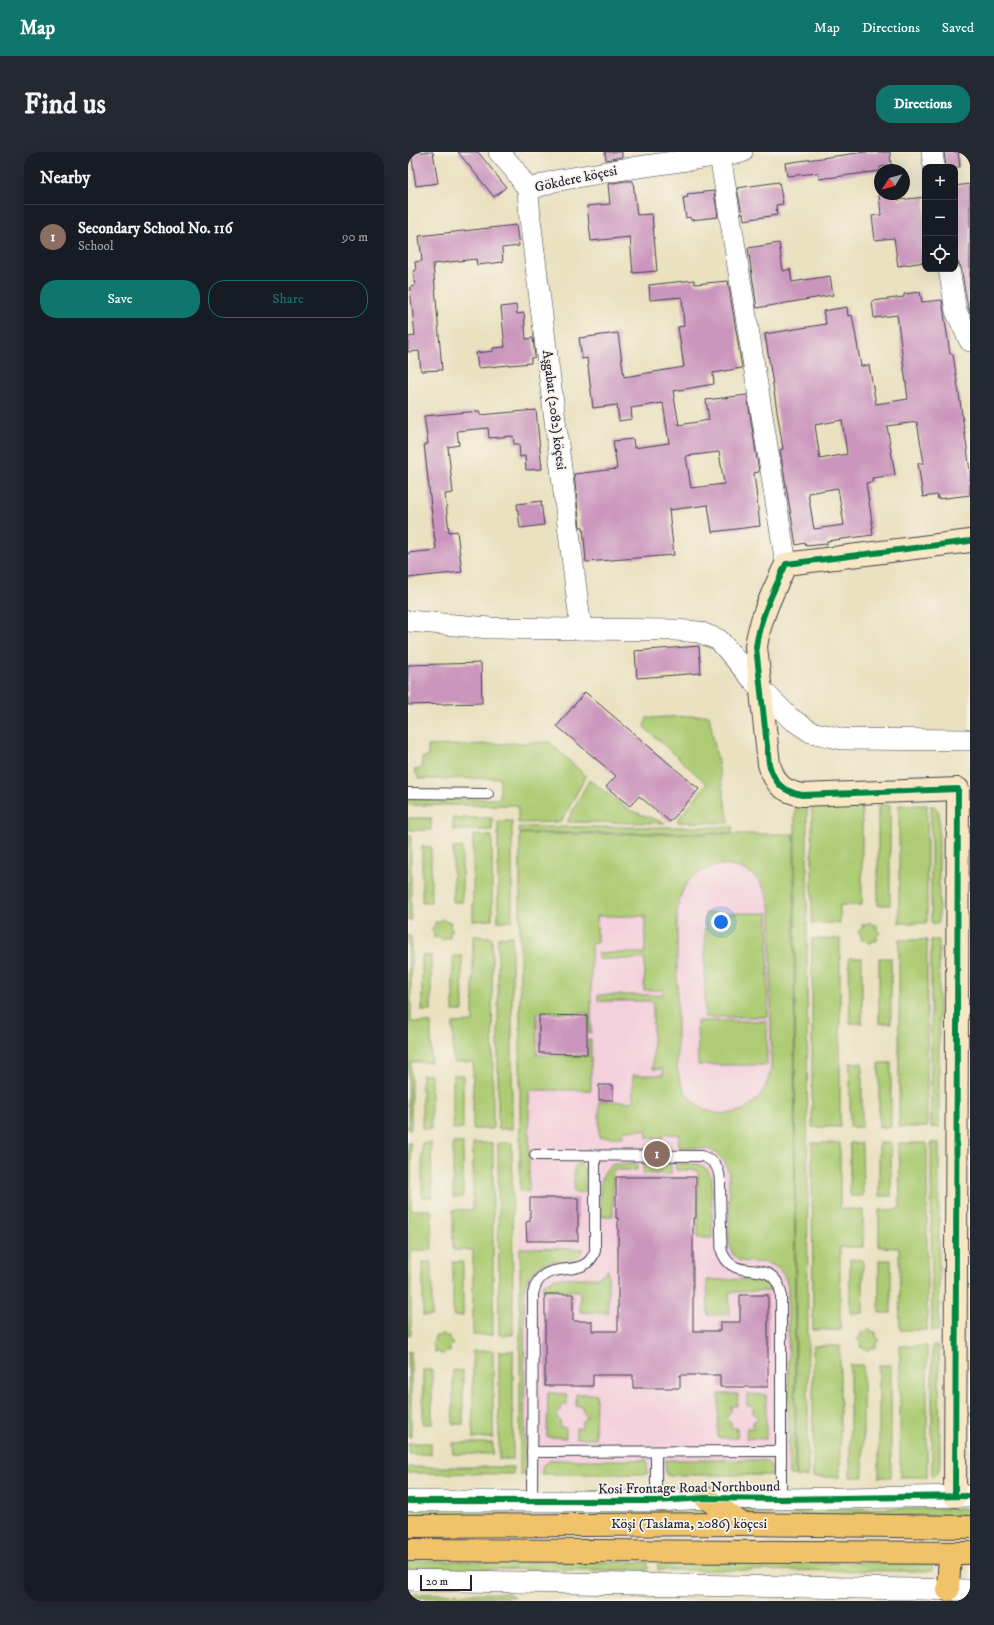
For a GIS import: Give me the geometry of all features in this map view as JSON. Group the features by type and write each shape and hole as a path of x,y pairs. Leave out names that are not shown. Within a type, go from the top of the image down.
{"main road":[{"path":"706,1498 742,1524"},
{"name":"Köşi (Taslama, 2086) köçesi","path":"408,1526 742,1524 970,1527"},
{"name":"Köşi (Taslama, 2086) köçesi","path":"408,1550 960,1553"},
{"path":"948,1595 960,1553"}],"street":[{"name":"Gökdere köçesi","path":"499,152 514,169 528,190 554,181 742,152"},
{"path":"932,152 934,164"},
{"path":"720,155 786,564 763,614 758,631 756,647 759,687 769,764 772,774 778,784 788,792 802,795 964,789 964,1001 959,1276 962,1496"},
{"name":"Aşgabat (2082) köçesi","path":"528,190 531,227 581,629"},
{"path":"950,272 956,311 970,341"},
{"path":"786,564 970,541"},
{"path":"408,621 490,628 674,630 699,632 719,640 759,687 790,718 811,732 842,739 970,740"},
{"name":"Kosi Frontage Road Northbound","path":"408,1501 656,1501 706,1498 781,1499 962,1496"},
{"path":"408,1580 948,1595 970,1590"}],"lane":[{"path":"408,793 488,794"},
{"path":"535,1155 702,1156 710,1159 716,1164 719,1171 720,1181 722,1253 728,1263 737,1269 766,1272 774,1276 779,1284 781,1293 781,1499"},
{"path":"532,1501 532,1308 534,1285 539,1278 547,1272 579,1268 587,1264 593,1257 595,1251 595,1156"},
{"path":"532,1452 781,1451"},
{"path":"656,1452 656,1501"}],"shaded area":[{"path":"519,834 794,834 795,1475 520,1474"}],"green space":[{"path":"709,715 729,823 678,822 678,819 707,784 644,727 647,718"},
{"path":"549,742 586,776 561,822 518,823 518,805 408,805 408,799 500,799 500,778 419,779 414,770 422,768 422,758 428,757 428,746"},
{"path":"589,780 631,811 666,823 567,822"},
{"path":"795,804 807,804 808,1477 796,1477"},
{"path":"812,805 862,805 862,905 840,905 840,923 812,923"},
{"path":"878,805 890,805 890,905 878,905"},
{"path":"899,805 927,805 927,923 899,923"},
{"path":"931,805 939,812 939,923 931,923"},
{"path":"408,818 431,818 431,830 408,830"},
{"path":"453,818 492,818 492,830 453,830"},
{"path":"498,821 512,821 512,921 498,921"},
{"path":"519,827 733,827 732,833 519,833"},
{"path":"520,834 794,834 795,1475 789,1475 788,1286 783,1274 776,1267 760,1262 745,1262 735,1258 729,1240 729,1173 725,1162 717,1154 708,1149 679,1147 679,1134 663,1134 663,1138 647,1138 646,1130 623,1130 623,1137 599,1137 599,1101 633,1102 633,1075 663,1075 663,1069 653,1069 653,1001 598,1001 598,995 663,995 663,990 644,990 645,959 598,959 598,953 645,953 645,916 597,916 597,942 591,943 591,1033 588,1033 588,1013 537,1013 537,1055 588,1056 588,1039 591,1039 591,1090 529,1090 529,1191 520,1191","holes":["719,865 740,868 755,877 766,892 769,901 771,912 771,1067 765,1088 754,1102 740,1111 724,1114 708,1111 694,1102 683,1087 677,1066 677,912 681,894 689,881 695,875"]},
{"path":"408,835 411,835 411,920 408,920"},
{"path":"473,835 492,836 492,920 473,921"},
{"path":"422,847 431,847 431,902 422,902"},
{"path":"462,847 462,902 453,902 453,848"},
{"path":"705,913 768,913 768,1017 705,1017"},
{"path":"443,919 446,922 451,922 450,927 453,930 450,933 450,938 445,938 442,941 439,937 434,938 434,933 431,929 435,926 435,922 439,922"},
{"path":"870,922 873,925 877,925 877,930 880,933 877,936 877,941 872,941 869,944 866,940 861,940 861,936 858,932 862,929 862,925 866,925"},
{"path":"408,936 411,936 411,1022 431,1023 431,1062 411,1062 411,1129 408,1129"},
{"path":"473,936 492,937 493,1129 473,1129 473,1062 453,1062 453,1023 473,1022"},
{"path":"512,936 512,1129 498,1129 498,937"},
{"path":"812,939 840,939 840,1127 812,1127"},
{"path":"899,940 927,940 927,1127 899,1127"},
{"path":"931,940 939,940 939,1127 931,1127"},
{"path":"422,956 431,956 431,1011 422,1011"},
{"path":"453,956 462,956 463,1011 453,1011"},
{"path":"849,958 862,958 862,1023 850,1023"},
{"path":"879,958 891,958 891,1023 879,1023"},
{"path":"697,1021 767,1021 767,1065 698,1065"},
{"path":"850,1063 862,1063 862,1127 850,1127"},
{"path":"879,1063 891,1063 891,1127 879,1127"},
{"path":"431,1074 431,1129 422,1129 422,1075"},
{"path":"453,1075 463,1075 463,1129 453,1129"},
{"path":"408,1143 411,1143 411,1210 431,1210 432,1250 411,1250 411,1335 408,1335"},
{"path":"422,1143 431,1143 432,1197 422,1197"},
{"path":"453,1143 463,1143 463,1197 453,1197"},
{"path":"473,1143 493,1143 493,1335 473,1335 473,1250 453,1250 453,1210 473,1210"},
{"path":"498,1143 512,1143 513,1335 499,1335"},
{"path":"812,1143 840,1143 840,1209 863,1210 863,1247 840,1247 840,1330 813,1330"},
{"path":"850,1143 862,1143 863,1196 850,1196"},
{"path":"879,1143 891,1143 891,1196 879,1196"},
{"path":"899,1143 927,1143 927,1330 900,1330 899,1248 879,1247 879,1210 900,1209"},
{"path":"931,1143 939,1143 939,1331 932,1331"},
{"path":"578,1163 581,1163 585,1168 585,1192 574,1192 574,1168"},
{"path":"614,1164 637,1164 637,1170 613,1170 613,1216 601,1216 600,1187 604,1174 608,1168"},
{"path":"643,1164 671,1164 671,1174 643,1174"},
{"path":"676,1164 697,1164 706,1168 712,1178 712,1238 698,1238 698,1170 676,1170"},
{"path":"520,1248 584,1249 579,1256 572,1260 547,1263 538,1267 530,1275 524,1289 525,1474 520,1474"},
{"path":"850,1259 863,1260 863,1313 850,1313"},
{"path":"879,1260 891,1260 891,1313 879,1313"},
{"path":"423,1262 432,1262 432,1316 423,1316"},
{"path":"453,1262 463,1262 463,1316 453,1316"},
{"path":"608,1270 608,1313 580,1312 580,1291 542,1290 543,1285 554,1278 597,1278"},
{"path":"758,1279 769,1285 771,1291 729,1292 730,1314 708,1315 707,1280"},
{"path":"869,1329 872,1332 876,1332 876,1337 880,1340 876,1343 876,1348 871,1348 868,1351 865,1348 860,1347 861,1343 857,1339 861,1336 861,1332 866,1332"},
{"path":"443,1333 446,1336 450,1336 450,1341 453,1344 450,1347 450,1352 445,1352 442,1355 439,1352 434,1352 434,1347 431,1344 434,1341 435,1336 439,1336"},
{"path":"813,1346 840,1346 840,1477 813,1477"},
{"path":"900,1346 927,1346 927,1477 900,1477"},
{"path":"932,1346 939,1346 940,1467 938,1472 932,1477"},
{"path":"408,1351 411,1351 411,1437 408,1437"},
{"path":"473,1351 493,1351 493,1438 473,1438"},
{"path":"499,1351 513,1351 513,1459 499,1459"},
{"path":"850,1365 863,1365 863,1477 850,1477"},
{"path":"879,1365 891,1365 891,1477 879,1477"},
{"path":"423,1370 432,1370 432,1424 423,1424"},
{"path":"453,1370 463,1371 463,1424 453,1424"},
{"path":"548,1393 567,1394 567,1405 561,1405 560,1412 556,1416 560,1421 560,1427 566,1428 566,1438 547,1437"},
{"path":"576,1394 596,1394 595,1438 576,1438 576,1428 582,1428 582,1421 587,1417 583,1412 582,1406 576,1406"},
{"path":"719,1394 738,1394 737,1406 731,1406 731,1412 726,1417 731,1422 731,1428 737,1428 737,1438 718,1438"},
{"path":"747,1394 766,1395 766,1439 746,1438 747,1428 753,1428 753,1422 758,1418 753,1413 753,1406 747,1406"},
{"path":"408,1443 431,1443 431,1454 408,1454"},
{"path":"452,1443 493,1443 493,1454 453,1454"},
{"path":"551,1460 647,1460 647,1474 541,1474 543,1465"},
{"path":"665,1460 762,1460 770,1465 772,1475 666,1475"},
{"path":"408,1467 513,1467 513,1474 408,1473"},
{"path":"408,1507 691,1508 711,1513 711,1516 408,1515"},
{"path":"742,1508 970,1509 970,1516 756,1515 742,1510"},
{"path":"408,1561 648,1562 648,1570 408,1569"},
{"path":"658,1562 932,1563 932,1571 658,1570"},
{"path":"508,1593 515,1597 408,1598 408,1594"}],"building":[{"path":"411,152 433,152 438,183 416,186"},
{"path":"458,152 478,152 506,187 494,197"},
{"path":"605,152 622,152 622,157 606,160"},
{"path":"865,152 890,152 891,164 874,164 874,172 819,179 818,173 787,176 785,163"},
{"path":"944,152 958,152 960,167 958,167 958,164 946,164"},
{"path":"633,181 637,215 652,214 657,271 633,273 630,237 591,241 587,206 610,204 608,184"},
{"path":"779,182 783,204 776,205 777,215 744,220 737,188"},
{"path":"970,184 970,313 961,267 958,262 958,186"},
{"path":"714,191 718,217 691,220 690,217 686,218 683,198 688,197 687,194"},
{"path":"922,197 922,262 898,266 894,238 875,240 872,216 881,215 880,200 910,200 910,199"},
{"path":"516,225 519,246 502,248 503,262 477,265 476,259 433,264 442,370 421,371 419,351 408,352 408,337 415,336 410,287 415,286 413,271 416,271 415,262 422,261 419,236"},
{"path":"779,243 783,271 790,269 792,282 830,276 833,295 757,308 748,248"},
{"path":"694,280 695,284 728,281 742,368 713,373 714,384 673,391 679,425 709,420 706,400 747,395 759,472 754,473 760,526 712,532 708,505 669,510 674,555 586,562 583,527 580,527 574,474 617,469 613,441 633,439 634,448 669,443 663,403 631,408 632,419 619,421 617,405 593,408 587,358 582,359 579,338 618,333 624,377 684,367 678,327 684,326 682,297 650,300 649,285","holes":["719,452 724,484 691,488 686,456"]},
{"path":"920,292 922,302 942,300 950,354 953,354 967,448 970,472 970,495 938,499 937,495 923,497 918,463 924,463 917,422 887,426 895,475 872,478 873,482 866,483 873,535 827,541 827,544 806,546 805,543 796,545 780,450 783,449 765,334 826,324 823,311 847,307 848,316 852,315 861,366 869,365 876,404 908,399 897,315 874,318 872,301 904,297 904,294","holes":["842,420 847,454 820,459 815,425","838,488 844,525 814,529 808,493"]},
{"path":"516,305 517,314 524,313 526,339 533,338 535,357 531,358 531,363 478,368 476,353 493,351 493,348 505,347 501,307"},
{"path":"536,410 542,469 526,470 525,456 520,457 519,444 514,444 513,436 489,438 488,428 457,431 459,445 448,447 453,493 445,494 449,532 457,531 462,572 408,578 408,553 436,550 424,444 428,444 424,416 480,411 480,415"},
{"path":"541,501 544,525 520,528 517,504"},
{"path":"699,646 701,673 637,678 635,651"},
{"path":"481,663 482,703 408,705 408,665"},
{"path":"585,692 699,789 670,822 639,796 630,806 606,787 616,776 557,726"},
{"path":"539,1015 587,1016 587,1054 539,1053"},
{"path":"599,1085 613,1085 613,1100 599,1100"},
{"path":"616,1177 696,1177 696,1218 693,1218 693,1331 720,1331 720,1322 740,1322 740,1295 768,1295 768,1387 720,1387 720,1375 680,1375 680,1388 633,1388 633,1375 593,1375 593,1386 545,1386 545,1294 573,1294 573,1321 592,1321 592,1331 618,1331 618,1218 616,1218"},
{"path":"530,1198 578,1198 578,1241 527,1241 526,1222 530,1221"}],"cycle path":[{"path":"955,1496 958,789 802,795 784,789 777,782 769,764 756,647 764,615 786,564 970,541"},
{"path":"408,1501 656,1501 706,1498 781,1499 970,1496"}],"place":[{"name":"Secondary School No. 116","path":"657,1154"}]}
